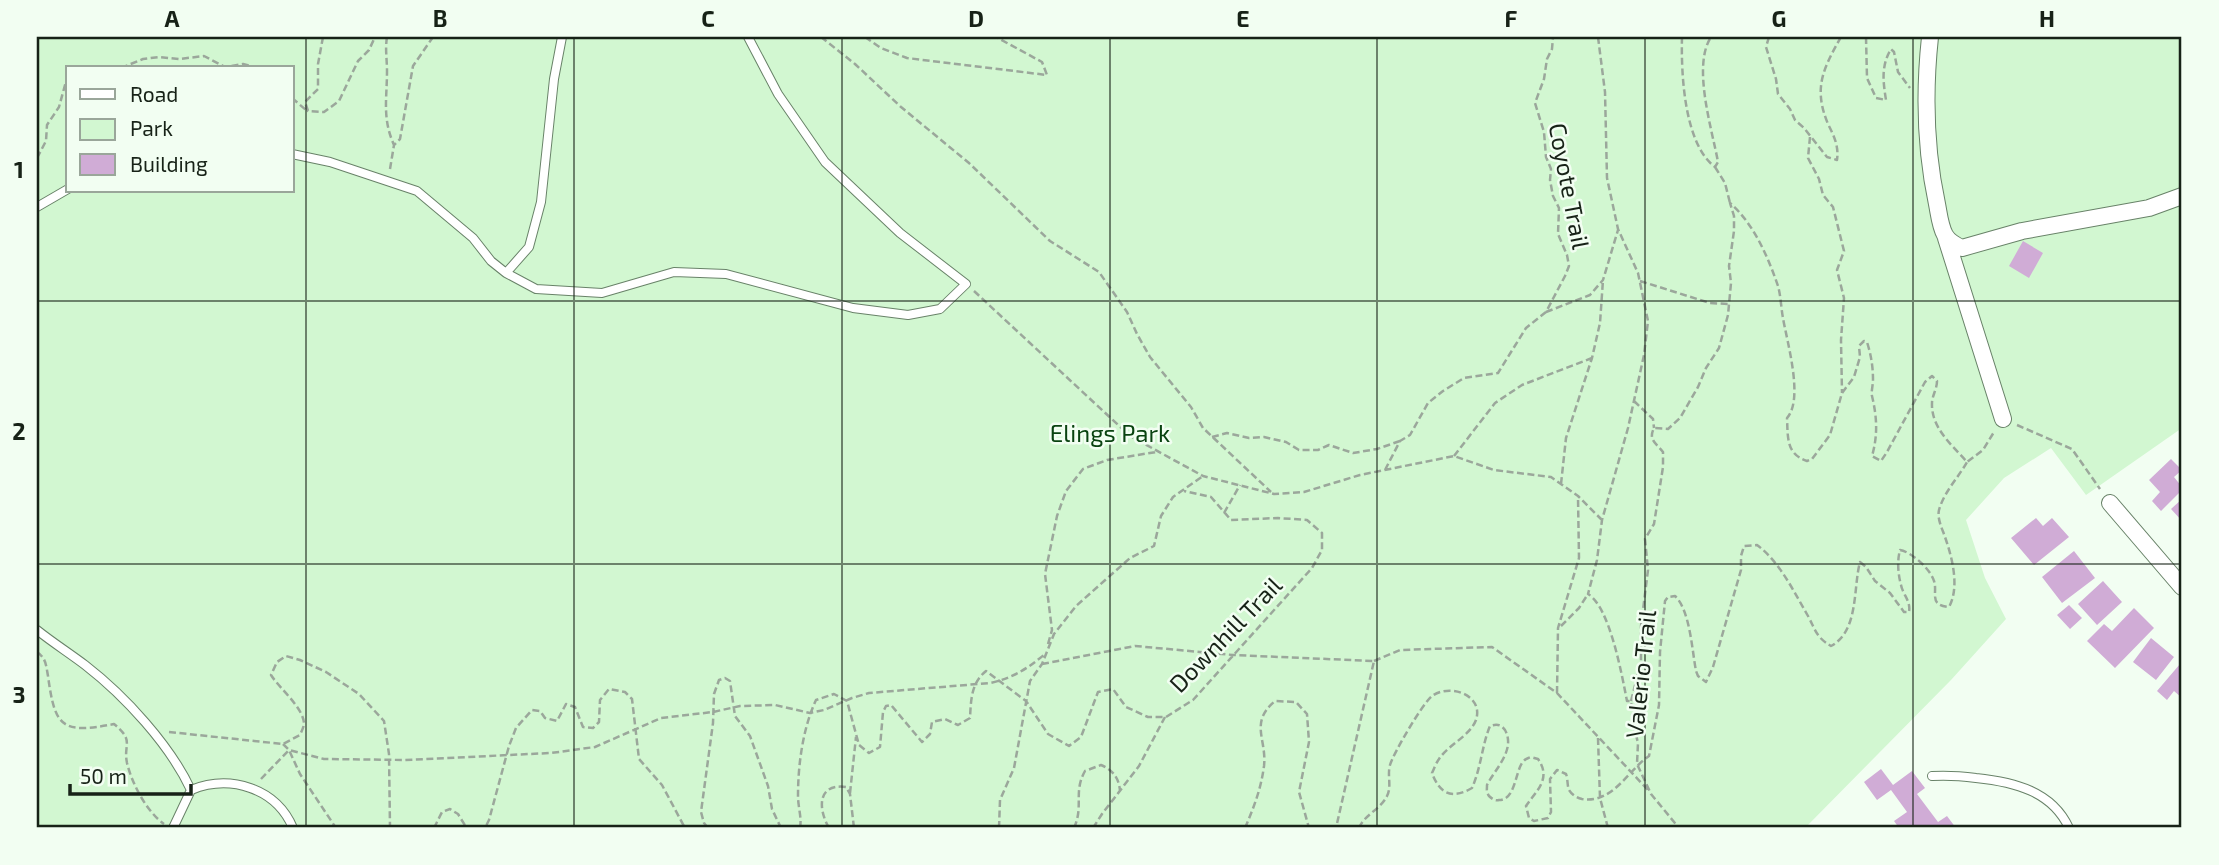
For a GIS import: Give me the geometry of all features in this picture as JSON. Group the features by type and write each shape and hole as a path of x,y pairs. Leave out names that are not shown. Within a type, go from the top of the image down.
{"street":[{"path":"1930,37 1926,106 1931,178 1942,229 2003,419"},
{"path":"1946,238 1962,248 2022,231 2149,208 2182,196"},
{"path":"2110,503 2182,587"}],"lane":[{"path":"506,273 529,247 541,202 554,79 562,37"},
{"path":"294,154 330,162 417,191 473,238 491,261 506,273 536,289 602,293 674,272 726,274 853,308 908,315 940,309 966,284 900,233 825,162 778,94 748,37"},
{"path":"37,207 66,190"},
{"path":"37,629 87,666 138,714 182,771 191,790"},
{"path":"1932,776 1946,775 2021,785 2045,798 2069,828"},
{"path":"172,828 191,790 226,782 238,783 262,793 289,817 293,828"}],"path":[{"path":"307,111 305,102 318,89 318,64 323,37"},
{"path":"294,100 307,111 324,111 339,101 358,61 369,50 375,37"},
{"path":"387,37 387,129 394,145 388,180"},
{"path":"394,145 400,139 412,66 433,37"},
{"path":"821,37 969,163 1049,241 1099,272 1127,312 1150,357 1212,437 1274,494"},
{"path":"865,37 881,48 907,58 1047,75 1042,62 996,37"},
{"name":"Coyote Trail","path":"1385,470 1400,441 1410,435 1428,403 1464,379 1498,373 1526,328 1546,312 1569,266 1558,234 1559,208 1553,196 1544,132 1535,103 1544,79 1553,37"},
{"path":"1558,628 1579,608 1588,594 1597,561 1602,520 1634,401 1648,321 1640,281 1618,229 1607,178 1605,92 1598,37"},
{"path":"1654,428 1668,429 1681,418 1719,348 1728,315 1731,283 1729,266 1734,216 1725,183 1715,167 1707,161 1696,139 1681,70 1682,37"},
{"path":"1711,37 1705,46 1703,78 1707,114 1718,162 1715,167"},
{"path":"1769,37 1766,47 1778,94 1795,120 1827,157 1837,160 1839,152 1822,108 1819,85 1826,62 1841,37"},
{"path":"1866,37 1867,78 1876,98 1886,100 1884,61 1891,49 1898,72 1926,106"},
{"path":"126,66 143,59 204,56 223,66"},
{"path":"231,66 250,66"},
{"path":"37,158 46,141 47,125 59,107 66,81"},
{"path":"1730,202 1748,221 1778,287 1794,373 1792,413 1787,418 1788,444 1793,453 1807,461 1812,459 1830,435 1842,393 1841,340 1844,298 1837,270 1844,251 1833,207 1823,195 1819,179 1808,158 1810,136"},
{"path":"1561,484 1566,438 1592,358 1600,323 1603,280 1618,229"},
{"path":"1546,312 1590,295 1603,280"},
{"path":"1640,281 1710,303 1729,304"},
{"path":"966,284 1130,436 1203,476 1274,494 1304,492 1385,470 1454,456 1494,470 1551,477 1578,496 1602,520"},
{"path":"1842,393 1854,377 1861,343 1867,342 1873,362 1871,395 1875,403 1877,422 1872,456 1881,461 1925,382 1932,376 1937,381 1932,402 1936,427 1967,462 1983,450 2003,419 2072,449 2110,503"},
{"path":"1454,456 1495,403 1522,385 1592,358"},
{"path":"1359,828 1388,796 1391,762 1421,711 1433,696 1444,692 1458,691 1472,700 1477,708 1472,726 1438,759 1432,774 1436,784 1446,792 1455,795 1472,788 1481,763 1486,735 1490,726 1496,724 1502,726 1506,732 1506,753 1487,785 1487,791 1496,801 1503,800 1510,794 1525,759 1538,759 1544,772 1539,790 1526,806 1529,818 1534,821 1548,818 1551,812 1550,779 1557,770 1566,774 1568,787 1574,796 1589,799 1600,798 1633,774 1639,743 1633,723 1631,701 1641,662 1641,626 1648,570 1645,539 1654,524 1663,467 1663,452 1651,440 1653,419 1634,401"},
{"path":"1212,437 1227,433 1240,437 1276,439 1299,450 1318,450 1329,445 1353,453 1400,441"},
{"path":"1042,664 1052,630 1045,574 1057,516 1066,491 1083,469 1107,460 1157,452"},
{"name":"Valerio Trail","path":"1637,764 1649,756 1659,705 1661,622 1663,606 1668,597 1675,596 1681,601 1696,671 1698,677 1706,682 1710,678 1741,570 1744,546 1757,545 1766,552 1790,586 1818,638 1830,646 1846,633 1856,594 1860,562 1899,608 1909,612 1910,606 1901,587 1898,557 1900,551 1907,551 1931,573 1935,583 1934,597 1938,603 1949,607 1954,592 1953,572 1938,512 1967,462"},
{"path":"999,828 1000,800 1014,768 1030,681 1042,664 1054,634 1076,606 1130,558 1154,545 1161,516 1173,497 1203,476"},
{"path":"1224,513 1240,485"},
{"name":"Downhill Trail","path":"1000,681 1026,701 1048,734 1069,746 1081,737 1098,692 1113,689 1126,707 1147,717 1166,717 1193,699 1312,568 1322,550 1322,533 1307,520 1231,520 1212,497 1184,491"},
{"path":"1557,694 1558,628 1579,558 1578,496"},
{"path":"1588,594 1595,598 1612,634 1627,701 1631,701"},
{"path":"1042,664 1135,646 1233,655 1374,661 1400,650 1492,647 1557,694 1633,774 1679,828"},
{"path":"37,652 47,663 52,705 59,719 69,727 81,729 114,724 122,731 129,743 126,761 140,794 156,818 172,828"},
{"path":"289,750 324,759 389,760 506,755 595,747 661,718 734,707 775,705 810,713 869,693 1000,681 1025,671 1045,654"},
{"path":"152,730 283,744 300,735 304,724 300,710 271,675 277,662 286,656 300,660 326,672 359,694 384,721 389,760 390,828"},
{"path":"1336,828 1374,661"},
{"path":"800,828 797,807 805,732 816,700 834,694 847,701 859,745 869,753 880,747 886,706 891,705 922,742 930,734 932,722 945,719 958,724 970,718 972,693 979,677 986,671 1000,681"},
{"path":"708,828 701,812 714,694 719,680 725,678 730,681 735,716 750,736 768,786 772,808 781,828"},
{"path":"434,828 442,812 450,809 458,814 467,827 485,828 516,728 532,710 540,711 545,718 556,721 566,704 575,707 583,727 593,728 599,722 600,700 609,690 625,692 632,699 639,759 662,785 685,828"},
{"path":"1245,828 1259,797 1265,762 1260,727 1264,710 1275,701 1296,702 1307,713 1309,742 1299,792 1309,828"},
{"path":"1093,828 1139,766 1166,717"},
{"path":"854,828 850,794 856,734"},
{"path":"1597,737 1600,798 1608,828"},
{"path":"283,744 336,828"},
{"path":"251,789 289,750"},
{"path":"1637,764 1651,794"},
{"path":"1074,828 1080,815 1079,783 1085,771 1101,765 1111,770 1120,783 1120,790"},
{"path":"829,828 822,816 821,803 826,791 833,786 846,786 850,794"}],"green space":[{"name":"Elings Park","path":"37,37 2182,37 2182,428 2086,495 2051,448 2004,478 1966,520 1985,578 2006,619 1951,680 1805,828 37,828"}],"building":[{"path":"2023,241 2043,253 2029,278 2009,266"},
{"path":"2171,459 2182,470 2174,477 2182,490 2161,511 2152,501 2160,492 2149,480"},
{"path":"2182,499 2182,521 2171,509"},
{"path":"2036,518 2043,526 2052,518 2069,537 2034,565 2011,538"},
{"path":"2074,551 2095,578 2062,603 2042,577"},
{"path":"2103,581 2122,602 2097,625 2078,604"},
{"path":"2069,605 2082,618 2070,629 2057,615"},
{"path":"2134,608 2154,628 2115,668 2087,641 2104,624 2112,631"},
{"path":"2151,638 2174,657 2156,680 2133,662"},
{"path":"2180,664 2182,698 2174,691 2167,700 2157,691"},
{"path":"1881,769 1893,785 1912,771 1925,788 1917,794 1938,822 1947,816 1956,828 1899,828 1894,821 1907,812 1891,790 1877,800 1864,782"}]}
